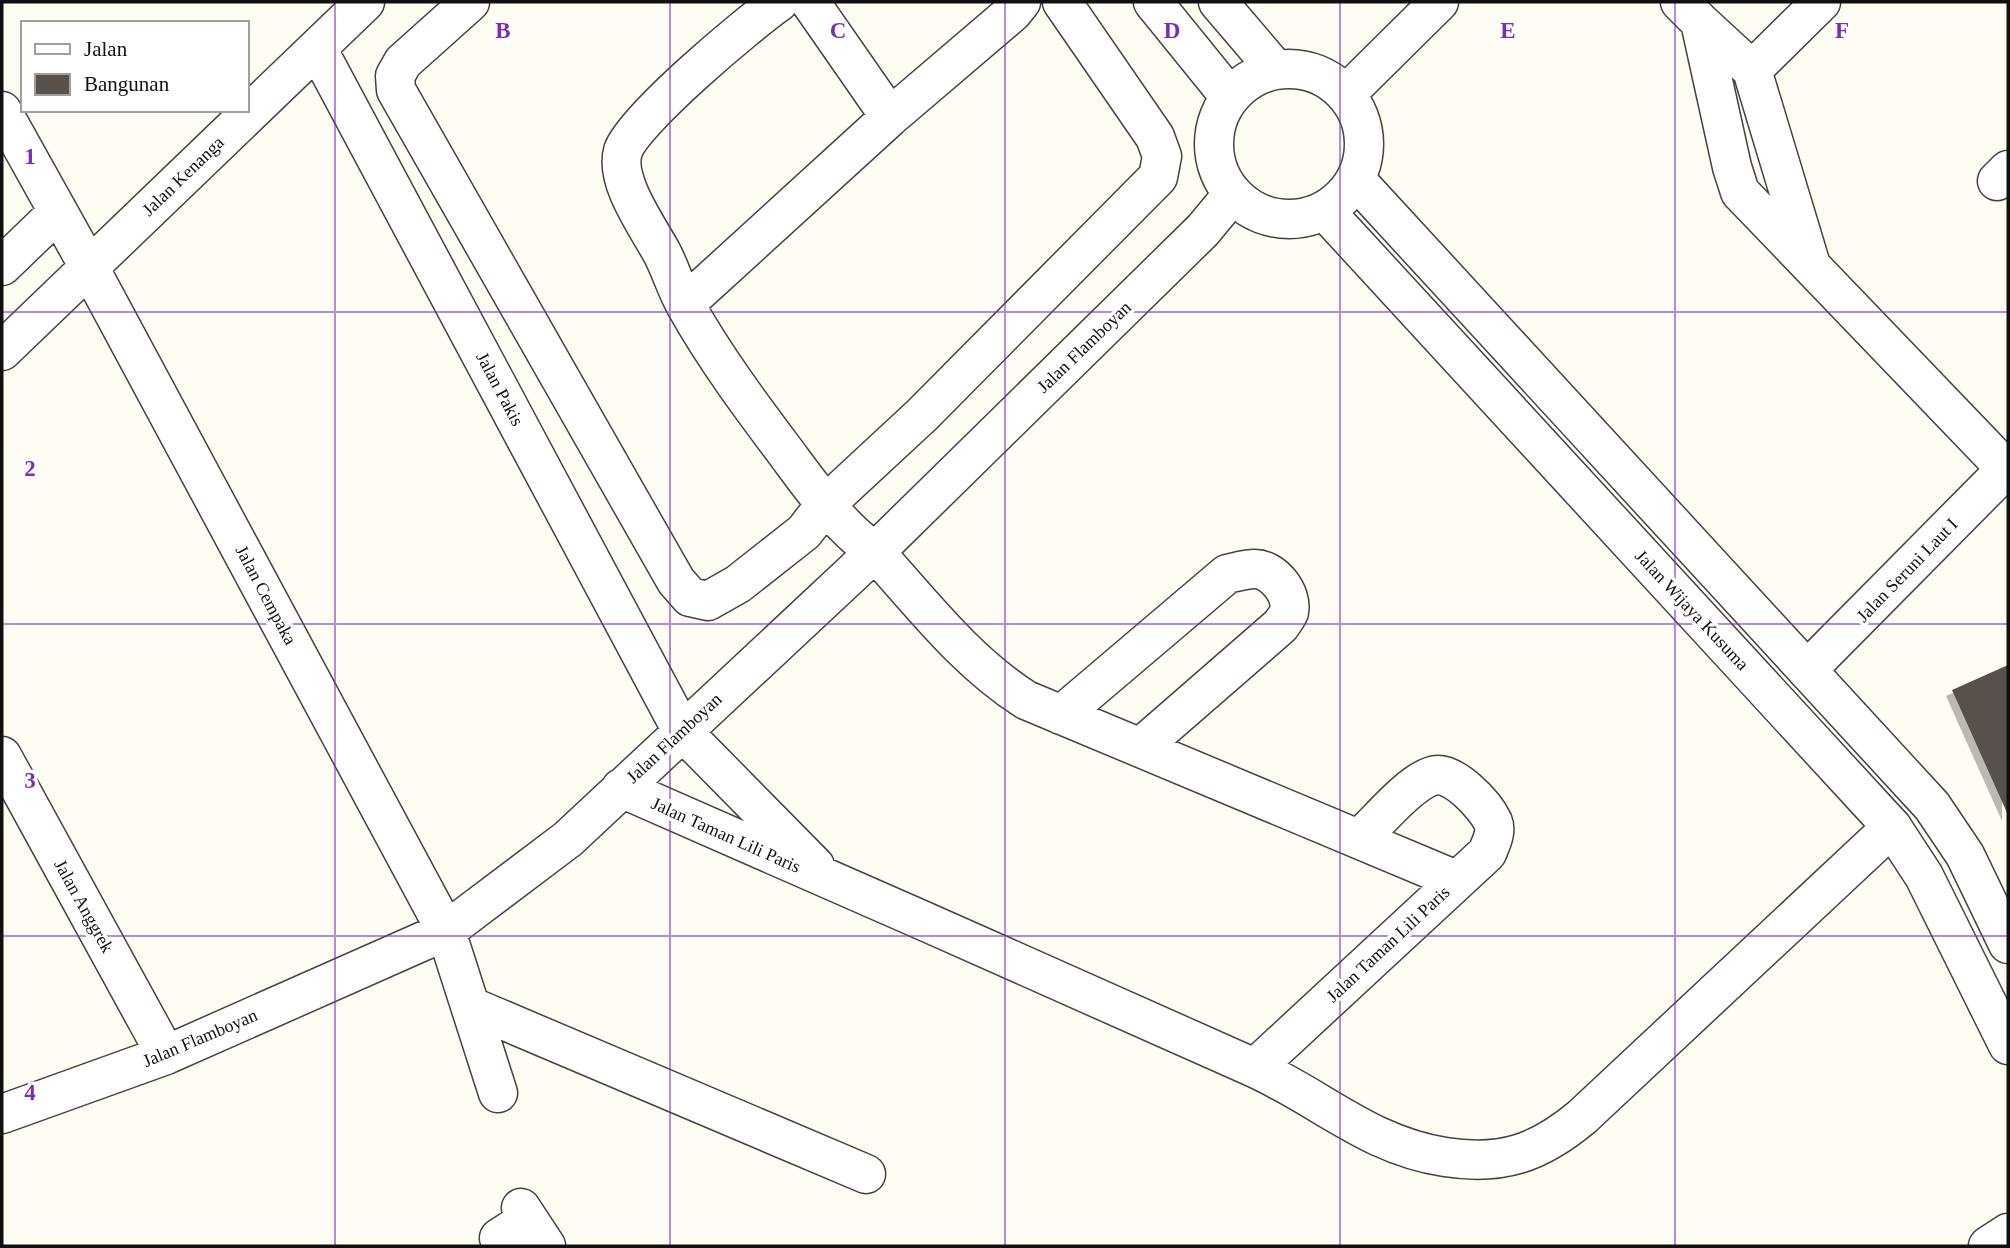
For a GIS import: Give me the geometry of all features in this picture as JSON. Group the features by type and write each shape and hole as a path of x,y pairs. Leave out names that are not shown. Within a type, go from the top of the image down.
{"street":[{"name":"Jalan Kenanga","path":"2,351 365,2"},
{"path":"470,2 403,62 395,76 396,90 608,467 676,581 690,597 708,601 738,584 804,532 825,505 932,405 1158,177 1162,156 1155,136 1062,2"},
{"name":"Jalan Taman Lili Paris","path":"621,788 1255,1068 1456,880 1026,700 998,682 961,647 875,552 860,541 825,505 739,391 685,304 664,256 632,199 623,173 623,151 639,127 745,26 779,2"},
{"path":"810,2 890,117"},
{"path":"1153,2 1230,97"},
{"path":"1218,2 1276,70"},
{"path":"1346,94 1439,2"},
{"path":"1752,70 1821,2"},
{"path":"685,304 890,117 1023,5"},
{"name":"Jalan Seruni Laut I","path":"1690,12 1752,70 1811,265"},
{"name":"Jalan Seruni Laut I","path":"1690,12 1740,192 2007,470 1807,670"},
{"name":"Jalan Pakis","path":"317,48 682,731"},
{"path":"1291,68 1321,75 1346,94 1358,113 1364,135 1363,158 1356,180 1337,203 1325,211 1305,218 1285,220 1266,217 1247,208 1232,195 1217,169 1213,139 1216,124 1230,97 1251,79 1276,70 1291,68"},
{"name":"Jalan Cempaka","path":"2,111 89,267 446,931 498,1093"},
{"path":"1356,180 1932,806 1965,855 2008,944"},
{"name":"Jalan Flamboyan","path":"2,1114 166,1055 446,931 568,839 875,552 1203,230 1232,195"},
{"name":"Jalan Wijaya Kusuma","path":"1325,211 1892,827 1924,876 2008,1045"},
{"path":"2,266 58,212"},
{"path":"556,495 608,467"},
{"path":"1061,715 1227,574 1257,569 1270,574 1281,583 1289,602 1289,613 1280,626 1141,747"},
{"name":"Jalan Taman Lili Paris","path":"682,731 831,881"},
{"name":"Jalan Anggrek","path":"2,756 166,1055"},
{"path":"1359,839 1419,782 1434,775 1446,777 1466,788 1494,823 1494,838 1487,853 1456,880"},
{"path":"1255,1068 1377,1139 1445,1157 1481,1160 1494,1160 1535,1150 1582,1117 1892,827"},
{"path":"470,1006 866,1174"},
{"path":"1988,1246 2008,1233"}],"building":[{"path":"2008,665 2008,815 1952,690"}]}
